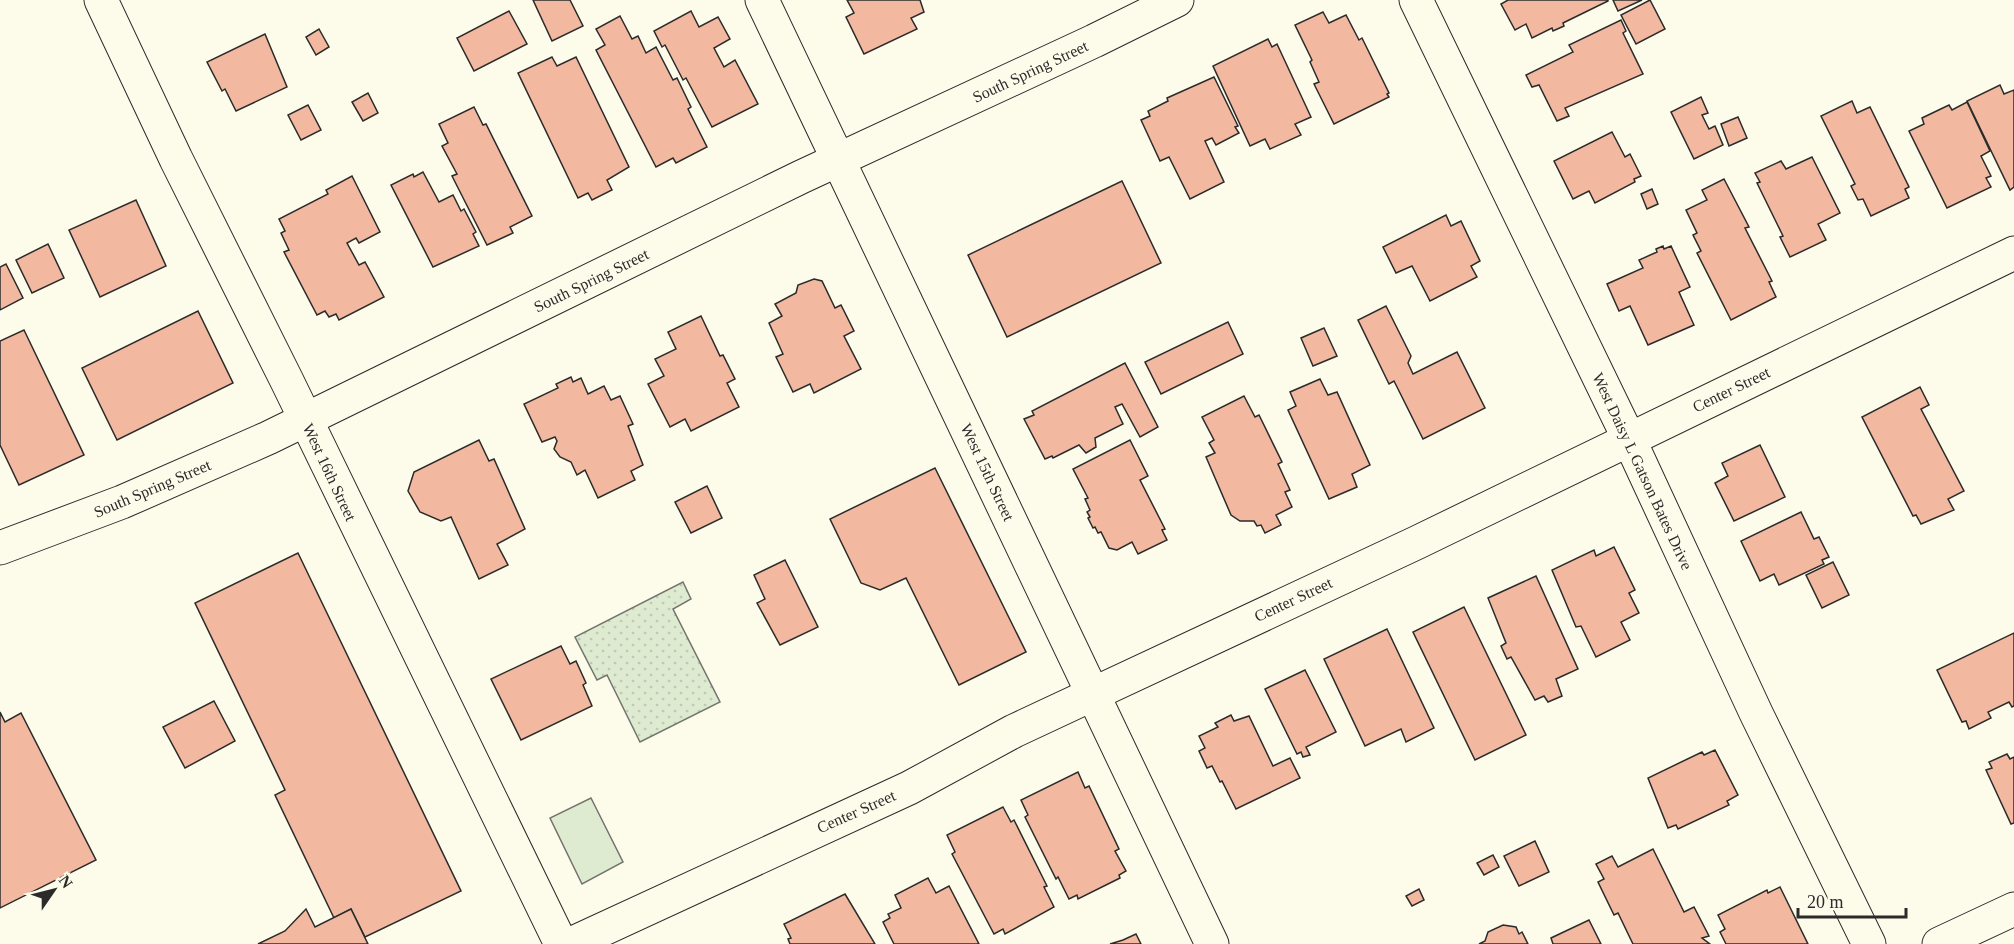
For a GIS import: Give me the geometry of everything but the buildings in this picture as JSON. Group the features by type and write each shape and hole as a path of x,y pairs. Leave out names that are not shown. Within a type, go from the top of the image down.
{"street":[{"name":"West 16th Street","path":"101,0 176,159 561,944"},
{"name":"West 15th Street","path":"762,0 1212,944"},
{"name":"South Spring Street","path":"0,548 122,502 306,420 637,256 1177,0"},
{"name":"West Daisy L Gatson Bates Drive","path":"1416,0 1629,439 1756,713 1869,944"},
{"name":"Center Street","path":"572,944 909,788 1014,731 1416,543 2014,253"},
{"path":"1939,944 2014,909"}],"green space":[{"path":"683,582 691,599 673,609 720,702 640,742 607,675 597,680 575,637"},
{"path":"591,798 623,862 582,884 550,818"}]}
